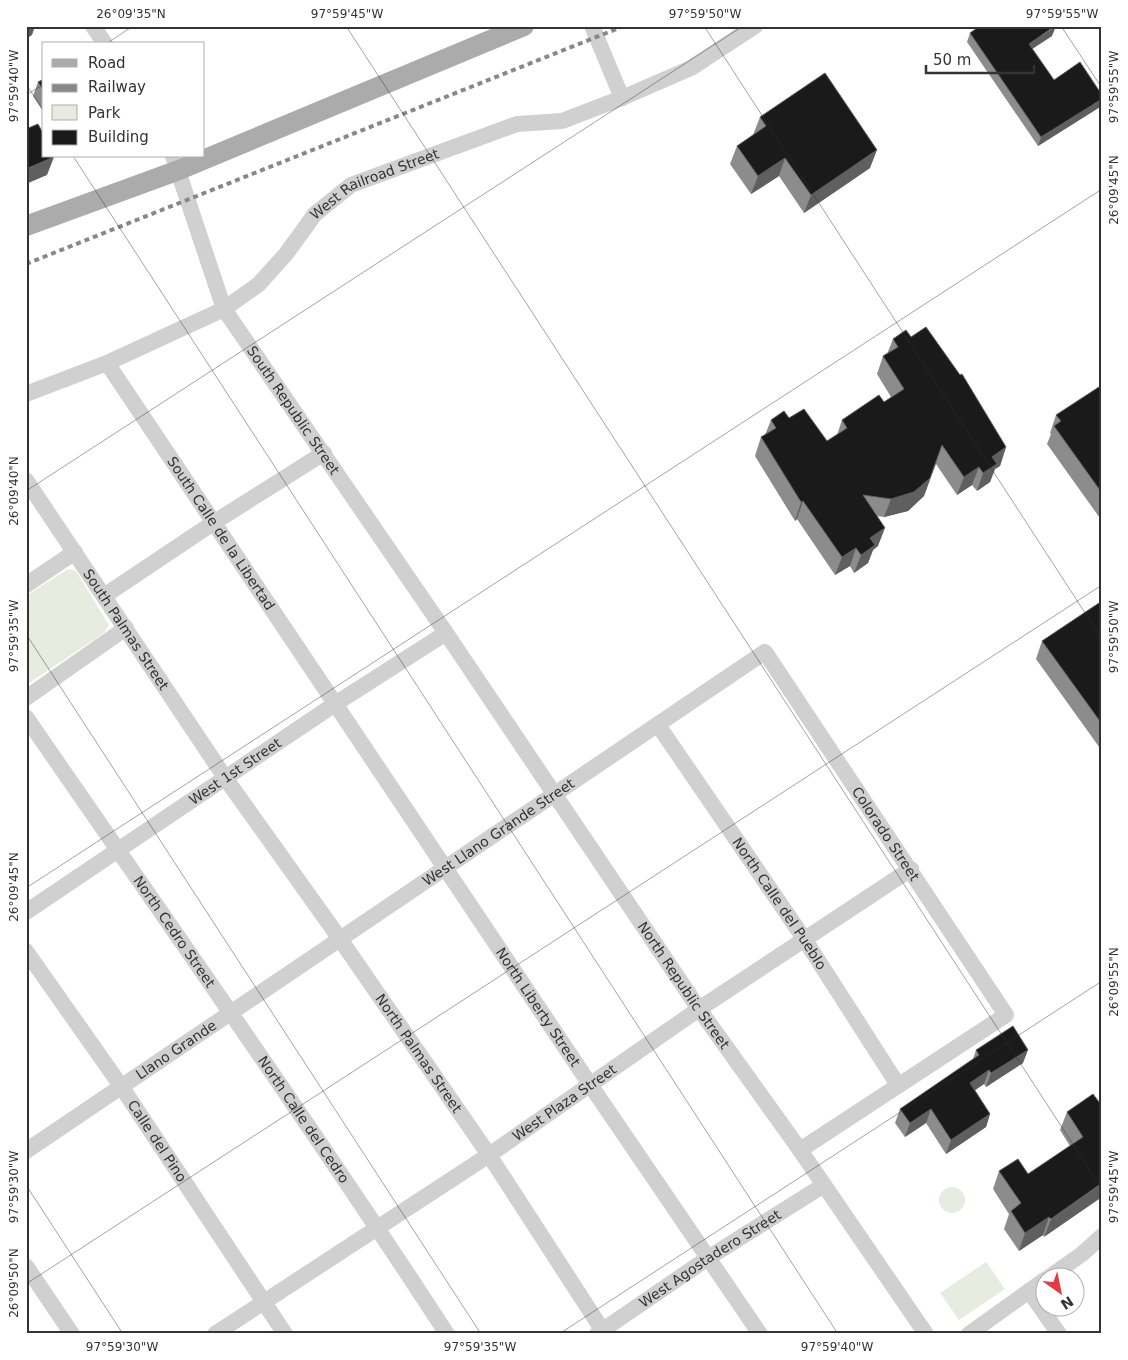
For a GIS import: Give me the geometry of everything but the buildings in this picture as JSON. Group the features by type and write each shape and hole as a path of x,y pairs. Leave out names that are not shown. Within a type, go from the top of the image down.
{"main road":[{"path":"205,152 524,26"},
{"path":"26,226 189,158"}],"street":[{"path":"93,26 104,42"},
{"path":"592,26 622,98"},
{"name":"West Railroad Street","path":"26,394 107,363 224,310 259,284 286,254 314,214 351,185 517,124 562,121 622,98 691,68 739,34 755,26"},
{"name":"South Republic Street","path":"176,163 224,310 446,632"},
{"name":"South Calle de la Libertad","path":"107,363 335,704"},
{"path":"104,596 213,523 324,453"},
{"name":"South Palmas Street","path":"26,480 226,779"},
{"path":"26,585 75,552"},
{"path":"26,698 126,628"},
{"name":"West 1st Street","path":"26,912 335,704 446,632"},
{"name":"North Republic Street","path":"446,632 698,1009 800,1150 926,1334"},
{"name":"West Llano Grande Street","path":"231,1011 765,652"},
{"name":"Colorado Street","path":"765,652 911,869 1006,1015 898,1085"},
{"name":"North Liberty Street","path":"335,704 760,1334"},
{"name":"North Cedro Street","path":"26,716 231,1011"},
{"name":"North Calle del Pueblo","path":"658,725 805,940 898,1085"},
{"name":"North Palmas Street","path":"226,779 340,939 489,1155 601,1333"},
{"name":"West Plaza Street","path":"215,1334 262,1301 489,1155 589,1083 698,1009 911,869"},
{"name":"Calle del Pino","path":"26,951 120,1086 285,1334"},
{"name":"Llano Grande","path":"120,1086 231,1011"},
{"name":"North Calle del Cedro","path":"231,1011 378,1227"},
{"path":"800,1150 898,1085"},
{"path":"26,1152 120,1086"},
{"name":"West Agostadero Street","path":"601,1333 708,1258 824,1185"},
{"path":"378,1227 447,1334"},
{"path":"1062,1268 1082,1254 1102,1236"},
{"path":"26,1266 72,1334"},
{"path":"969,1334 1036,1286"},
{"path":"1029,1291 1059,1334"}],"green space":[{"path":"68,569 76,571 109,625 104,633 26,685 26,596"},
{"path":"952,1187 961,1191 965,1200 961,1209 952,1213 943,1209 939,1200 943,1191"},
{"path":"986,1262 1005,1289 959,1320 940,1293"}],"railway":[{"path":"26,264 624,26"}]}
